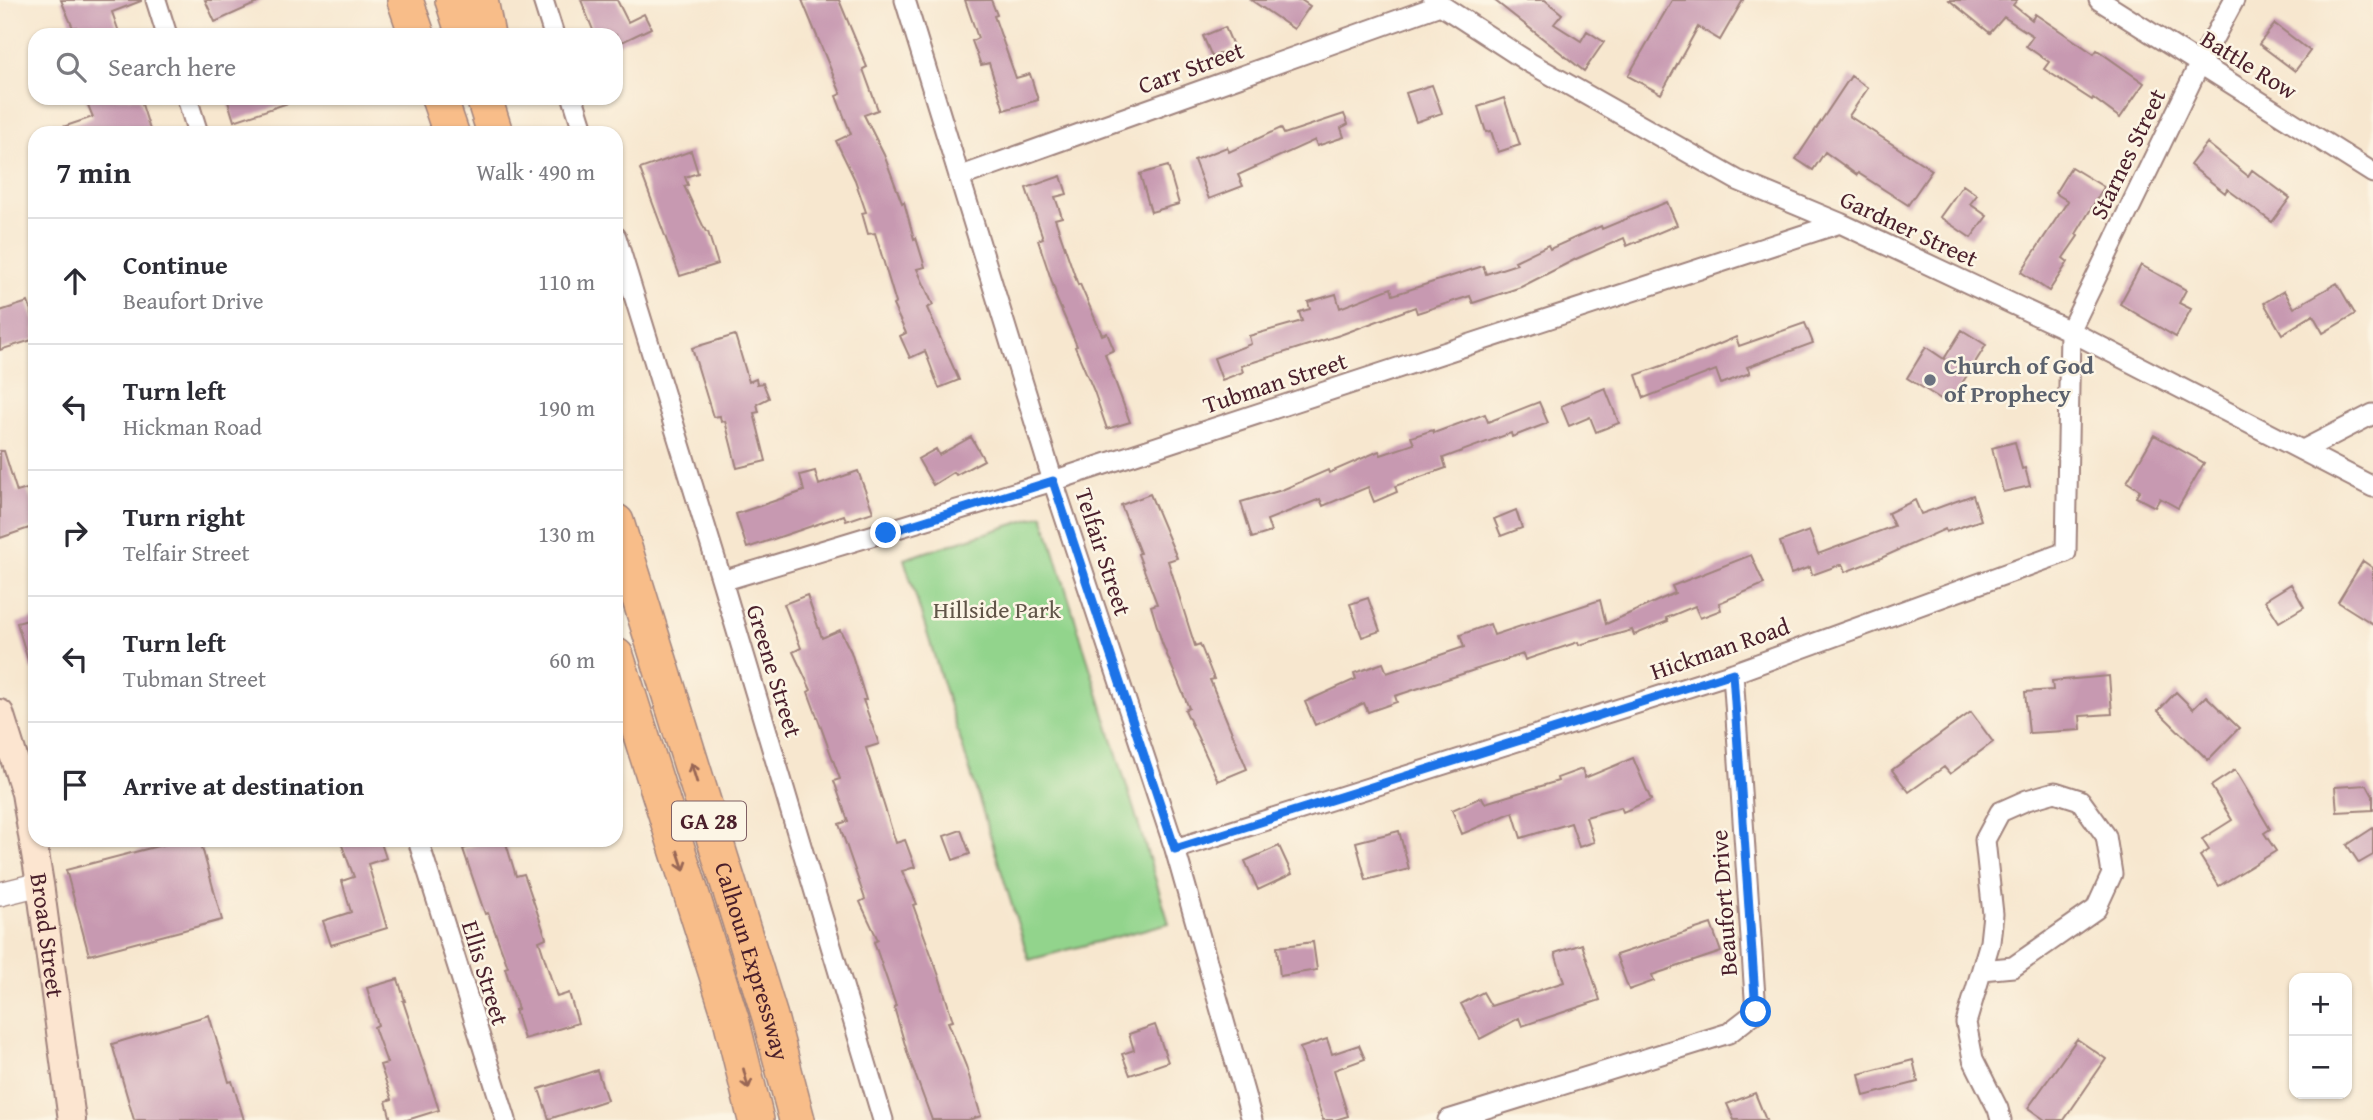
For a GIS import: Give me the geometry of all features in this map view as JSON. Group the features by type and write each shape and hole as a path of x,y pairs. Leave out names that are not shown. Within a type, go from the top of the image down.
{"highway":[{"path":"405,0 416,28"},
{"path":"411,0 417,28"},
{"path":"453,0 462,28"},
{"path":"480,0 486,28"},
{"path":"442,105 449,126"},
{"path":"486,105 493,126"},
{"path":"500,105 504,126"},
{"name":"Calhoun Expressway","path":"623,544 770,1017 797,1120"},
{"name":"Calhoun Expressway","path":"623,678 731,1019 756,1120"}],"main road":[{"name":"Broad Street","path":"0,713 28,786"},
{"name":"Broad Street","path":"36,847 72,1120"}],"street":[{"path":"156,0 165,28"},
{"path":"543,0 552,28"},
{"name":"Telfair Street","path":"905,0 1053,481 1175,849 1252,1120"},
{"name":"Battle Row","path":"2099,0 2373,173"},
{"name":"Starnes Street","path":"2070,331 2200,63 2234,0"},
{"name":"Carr Street","path":"959,177 1437,3"},
{"name":"Gardner Street","path":"1437,3 1530,63 1737,180 1840,223 2070,331 2373,487"},
{"path":"189,105 196,126"},
{"path":"575,105 582,126"},
{"name":"Tubman Street","path":"722,581 1053,481 1840,223"},
{"name":"Greene Street","path":"623,260 883,1120"},
{"name":"Hickman Road","path":"1175,849 1733,673 2066,552 2070,331"},
{"path":"2303,450 2373,414"},
{"name":"Beaufort Drive","path":"1448,1120 1729,1033 1756,1012 1733,673"},
{"path":"1982,970 2013,967 2096,909 2112,874 2106,836 2080,800 2055,792 2027,800 2000,812 1985,840 1993,915 1990,942 1966,1023 1973,1059 2001,1120"},
{"name":"Ellis Street","path":"420,847 506,1120"},
{"path":"0,894 40,884"}],"green space":[{"name":"Hillside Park","path":"1043,515 1169,923 1029,960 904,559"}],"building":[{"path":"61,0 141,0 112,12 118,28 73,28"},
{"path":"205,0 264,0 215,22"},
{"path":"581,0 617,0 628,22 644,14 651,28 623,42 623,28 592,28"},
{"path":"802,0 839,0 867,67 863,69 878,110 864,115 884,155 902,203 904,202 925,267 917,269 933,305 927,308 959,380 939,388 925,351 910,358 900,336 906,333 893,305 896,303 875,233 868,234 862,213 866,212 855,180 836,141 851,134 836,96 841,94"},
{"path":"965,0 991,0 1016,78 1030,74 1038,100 1004,110 989,63 981,65 972,41 978,38"},
{"path":"1251,0 1301,0 1310,6 1294,29"},
{"path":"1494,0 1545,0 1562,14 1554,24 1581,41 1587,31 1604,42 1584,71"},
{"path":"1672,0 1743,0 1720,40 1698,27 1661,94 1628,76"},
{"path":"1949,0 2017,0 2013,5 2032,20 2035,14 2094,54 2097,50 2144,83 2120,118 2093,98 2092,100 2044,69 2049,62 2026,46 2033,36 2004,17 1990,33"},
{"path":"2275,24 2310,51 2295,71 2259,44"},
{"path":"1225,27 1234,48 1212,57 1203,36"},
{"path":"1851,76 1868,88 1849,116 1932,170 1908,205 1858,173 1857,175 1825,152 1813,170 1796,159"},
{"path":"1432,85 1442,113 1416,122 1406,93"},
{"path":"1504,98 1520,145 1498,152 1491,131 1486,132 1478,107"},
{"path":"88,105 142,105 149,126 66,126 93,117"},
{"path":"229,105 282,105 234,121"},
{"path":"1344,114 1348,124 1341,128 1344,137 1317,146 1315,140 1238,175 1243,186 1209,199 1194,160 1227,147 1229,152 1281,128 1284,134"},
{"path":"2207,143 2248,176 2252,170 2290,198 2272,222 2227,189 2225,193 2190,165"},
{"path":"691,151 698,173 685,177 688,185 684,186 708,232 718,264 680,276 640,169"},
{"path":"1168,166 1179,204 1151,212 1140,174"},
{"path":"2071,167 2104,187 2063,258 2068,262 2049,291 2021,272 2068,201 2055,193"},
{"path":"1061,176 1067,194 1055,197 1062,217 1055,219 1078,285 1080,284 1102,335 1107,333 1114,350 1105,354 1130,422 1107,429 1055,295 1038,240 1043,238 1026,188"},
{"path":"1963,185 1977,195 1970,204 1987,216 1971,238 1940,217"},
{"path":"1667,202 1677,225 1627,246 1624,238 1521,287 1473,303 1470,296 1417,313 1415,307 1340,335 1241,366 1243,372 1222,380 1214,358 1251,344 1249,336 1302,321 1299,312 1310,309 1308,302 1336,294 1340,308 1391,288 1393,295 1483,266 1486,274 1517,264 1515,261 1548,245 1550,249 1601,226 1602,229"},
{"path":"2141,265 2186,290 2179,303 2191,309 2176,337 2120,304"},
{"path":"2337,283 2355,314 2323,333 2313,315 2282,334 2264,303 2284,291 2294,308"},
{"path":"28,302 28,341 0,350 0,311"},
{"path":"1805,323 1813,343 1747,367 1750,373 1721,384 1716,370 1644,398 1636,375 1736,337 1739,346"},
{"path":"1962,330 1986,345 1949,404 1907,378 1926,347 1944,359"},
{"path":"735,335 749,382 756,379 757,384 763,383 769,398 757,404 759,412 754,413 766,461 737,468 725,421 721,422 720,416 713,417 692,348"},
{"path":"1605,388 1619,423 1596,432 1590,417 1569,426 1561,406"},
{"path":"1539,402 1548,423 1512,437 1511,433 1443,458 1446,468 1395,486 1397,492 1374,502 1368,487 1323,506 1320,499 1267,520 1271,532 1252,538 1241,502 1282,490 1328,470 1329,473 1379,451 1381,455 1414,444 1411,437 1433,430 1434,433 1485,414 1488,422"},
{"path":"2154,435 2204,463 2178,508 2160,498 2155,507 2136,497 2140,490 2127,482"},
{"path":"971,437 984,460 956,475 954,472 933,485 918,459 936,449 939,455"},
{"path":"2015,442 2030,486 2003,492 1992,448"},
{"path":"0,451 4,451 17,492 27,489 28,492 28,528 0,538"},
{"path":"815,471 819,485 858,471 873,512 846,521 844,515 747,548 736,514 804,491 800,475"},
{"path":"1150,494 1177,558 1168,561 1195,646 1200,644 1214,679 1210,680 1247,769 1218,781 1185,710 1189,708 1162,643 1151,606 1157,604 1121,505"},
{"path":"1973,495 1981,520 1946,532 1945,529 1845,572 1842,564 1812,575 1810,567 1791,574 1780,542 1809,531 1818,554 1894,526 1888,513 1915,500 1921,514"},
{"path":"1516,510 1522,528 1501,536 1494,519"},
{"path":"1751,555 1764,584 1719,603 1721,610 1700,618 1695,606 1634,635 1632,630 1579,645 1578,642 1525,660 1523,654 1395,696 1397,702 1368,712 1364,703 1315,725 1305,702 1356,679 1354,673 1383,663 1387,673 1464,647 1460,635 1490,624 1494,635 1600,600 1606,624 1675,593 1672,586"},
{"path":"2363,561 2373,568 2373,624 2338,602"},
{"path":"2291,584 2304,607 2279,622 2265,600"},
{"path":"807,595 822,638 840,630 851,652 866,700 863,700 879,744 866,748 896,843 905,840 915,867 902,871 917,904 913,905 953,1021 948,1022 966,1066 981,1116 968,1120 932,1120 908,1055 894,1007 896,1006 874,942 878,940 860,902 865,899 839,824 848,821 834,781 840,779 808,692 811,690 793,652 801,648 784,604"},
{"path":"1368,598 1380,631 1362,637 1350,604"},
{"path":"28,620 28,660 17,623"},
{"path":"2109,676 2112,714 2080,716 2081,730 2029,733 2025,692 2053,690 2052,681"},
{"path":"2176,692 2193,709 2206,696 2239,728 2208,760 2158,711"},
{"path":"1971,712 1993,742 1950,774 1944,767 1909,792 1892,770"},
{"path":"1633,758 1651,800 1623,812 1621,807 1586,817 1594,842 1579,847 1571,823 1521,838 1513,812 1462,834 1452,810 1482,797 1485,803 1558,781 1557,778 1582,769 1585,778"},
{"path":"2235,770 2270,829 2264,833 2276,851 2219,886 2200,856 2209,850 2202,839 2232,820 2211,786"},
{"path":"2367,785 2373,796 2373,810 2337,812 2335,787"},
{"path":"2373,828 2373,855 2359,863 2347,845"},
{"path":"961,830 970,854 953,860 944,836"},
{"path":"1399,831 1409,869 1366,880 1356,842"},
{"path":"1279,846 1292,874 1258,890 1245,861"},
{"path":"154,847 202,847 222,920 89,955 66,870"},
{"path":"343,847 382,847 386,858 368,864 387,928 331,945 323,921 351,912 342,881 354,877"},
{"path":"507,847 516,876 524,874 546,938 539,941 557,997 569,993 578,1023 524,1039 505,968 508,967 488,913 485,914 463,849"},
{"path":"1711,924 1721,952 1652,975 1654,981 1629,990 1616,955"},
{"path":"1313,942 1317,970 1280,976 1277,947"},
{"path":"1582,944 1600,1000 1522,1026 1519,1018 1480,1039 1461,1004 1483,992 1491,1006 1564,982 1555,953"},
{"path":"398,979 439,1110 407,1120 391,1120 386,1101 392,1099 380,1065 387,1063 374,1027 378,1025 367,988"},
{"path":"209,1015 229,1082 232,1081 244,1120 134,1120 112,1044"},
{"path":"1155,1025 1168,1062 1130,1075 1122,1054 1134,1050 1129,1034"},
{"path":"1327,1039 1332,1054 1359,1045 1365,1059 1334,1070 1348,1116 1335,1120 1323,1120 1300,1048"},
{"path":"2077,1039 2106,1059 2064,1120 2045,1120 2028,1108"},
{"path":"1913,1060 1918,1082 1864,1096 1859,1074"},
{"path":"597,1070 607,1100 549,1119 539,1089"},
{"path":"1755,1093 1766,1120 1734,1120 1727,1104"}],"place":[{"name":"Church of God of Prophecy","path":"1930,380"}],"route":[{"path":"886,533 1053,481 1175,849 1733,673 1756,1012"}]}
